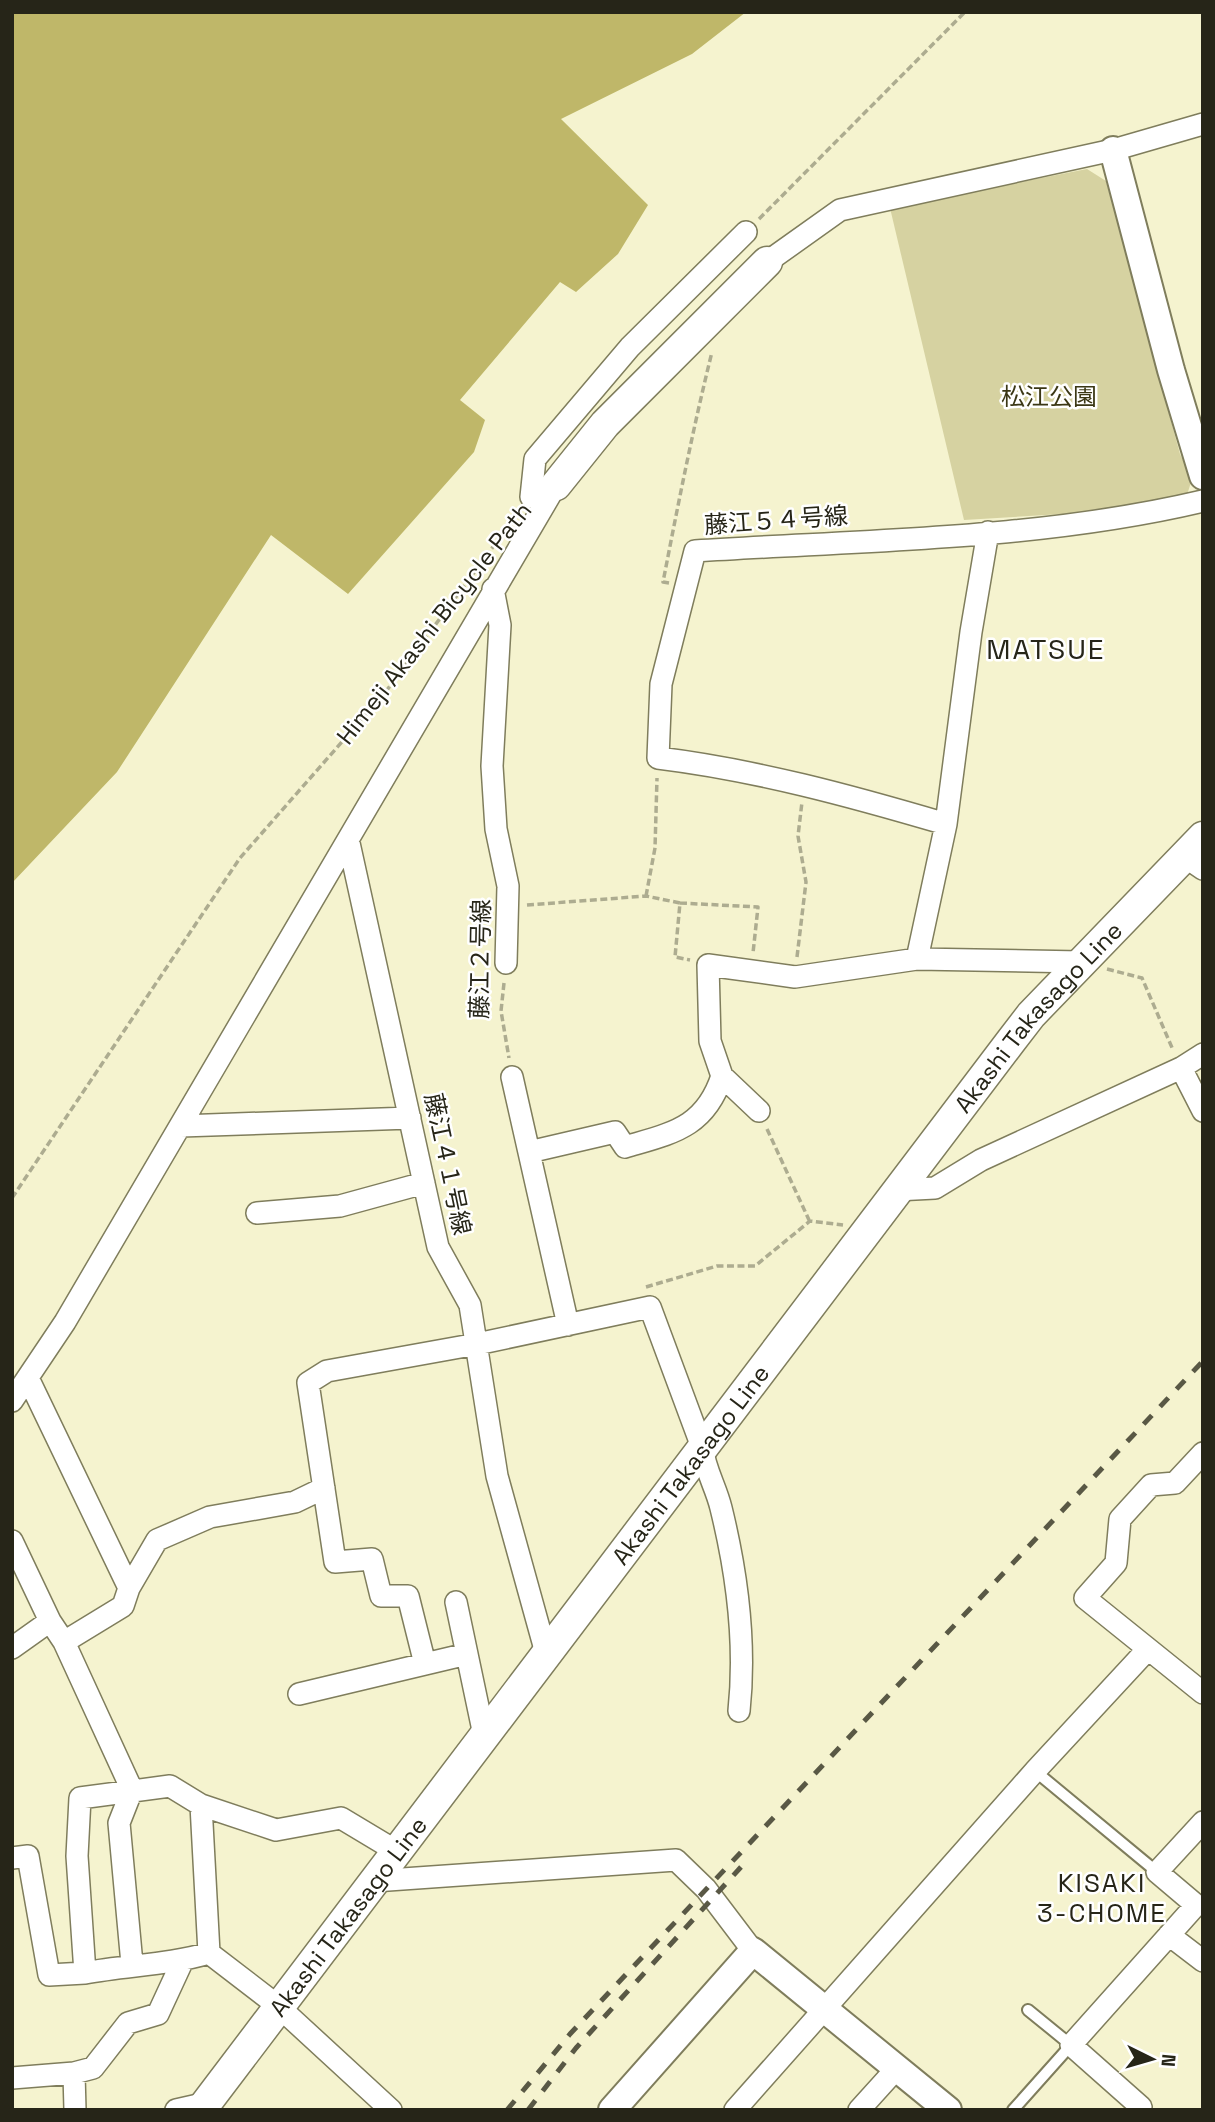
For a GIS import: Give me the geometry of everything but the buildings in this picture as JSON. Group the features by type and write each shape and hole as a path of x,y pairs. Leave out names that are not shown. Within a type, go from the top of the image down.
{"main road":[{"name":"Himeji Akashi Bicycle Path","path":"543,491 605,424 767,262"},
{"name":"Akashi Takasago Line","path":"204,2106 1031,1015 1081,962 1197,854"}],"street":[{"path":"767,262 840,210 1113,150 1203,124"},
{"path":"1113,150 1171,370 1203,476"},
{"path":"12,1401 65,1322 349,843 493,589 543,491 534,459 630,347 746,232"},
{"path":"917,959 946,824 971,632 988,532 1142,515 1203,501"},
{"name":"藤江５４号線","path":"658,758 661,684 695,551 988,532"},
{"name":"藤江２号線","path":"493,589 500,625 492,766 496,829 508,886 506,963"},
{"path":"658,758 724,766 803,786 841,792 946,824"},
{"name":"藤江４１号線","path":"349,843 438,1247 470,1305 497,1476 546,1653"},
{"path":"759,1111 722,1076 710,1041 708,965 795,977 917,959 1081,962"},
{"path":"896,1190 935,1188 981,1160 1181,1068 1203,1054"},
{"path":"1181,1068 1203,1111"},
{"path":"529,1152 615,1132 625,1147 679,1130 714,1101 722,1076"},
{"path":"513,1077 568,1325"},
{"path":"181,1126 410,1118"},
{"path":"257,1213 341,1206 424,1183"},
{"path":"425,1664 408,1597 381,1596 372,1559 335,1562 308,1383 327,1371 477,1344 650,1307 702,1447 705,1468 721,1505 730,1549 744,1669 739,1711"},
{"path":"28,1378 129,1588"},
{"path":"1200,1685 1148,1649 1085,1598 1116,1563 1120,1519 1151,1485 1175,1483 1203,1453"},
{"path":"64,1643 123,1606 129,1588 158,1541 210,1517 295,1502 324,1488"},
{"path":"12,1541 50,1621 64,1643 132,1790 119,1823 132,1964"},
{"path":"456,1602 484,1735"},
{"path":"12,1648 50,1621"},
{"path":"735,2110 826,2011 1035,1771 1148,1649"},
{"path":"299,1694 467,1654"},
{"path":"85,1973 77,1856 80,1798 170,1786 201,1805 276,1830 341,1818 396,1852"},
{"path":"201,1805 209,1953 278,2006 391,2110"},
{"path":"1139,2110 1141,2107 1071,2045 1199,1901 1157,1872 1203,1822"},
{"path":"12,1857 28,1856 49,1975 183,1960 209,1953"},
{"path":"373,1881 676,1860 706,1889 753,1951 948,2110"},
{"path":"1169,1935 1203,1961"},
{"path":"612,2110 753,1951"},
{"path":"12,2078 74,2073 93,2068 128,2023 158,2014 183,1960"},
{"path":"859,2110 897,2068"},
{"path":"74,2073 75,2110"},
{"path":"176,2110 204,2106"}],"lane":[{"path":"1035,1771 1157,1872"},
{"path":"1013,2110 1071,2045 1028,2010"}],"path":[{"path":"746,232 965,12"},
{"path":"685,588 663,582 693,428 713,349"},
{"name":"Himeji Akashi Bicycle Path","path":"12,1198 233,867 384,694 508,526"},
{"path":"646,897 655,848 658,758"},
{"path":"795,977 807,882 798,836 803,786"},
{"path":"507,907 646,897 680,903 758,907 752,969"},
{"path":"680,903 676,957 708,965"},
{"path":"1081,962 1142,978 1181,1068"},
{"name":"藤江２号線","path":"506,963 501,1011 513,1077"},
{"path":"759,1111 810,1221"},
{"path":"644,1288 717,1266 755,1266 810,1221 835,1224"}],"green space":[{"name":"松江公園","path":"1087,169 1106,181 1180,454 1192,479 1187,495 1113,511 964,520 890,208"}],"shaded area":[{"path":"12,12 746,12 692,54 561,119 648,205 618,254 576,292 560,282 460,400 485,420 474,452 348,594 271,535 117,772 12,883"}],"railway":[{"path":"507,2110 570,2034 1203,1361"},
{"path":"528,2110 576,2048 741,1867"}],"district":[{"name":"MATSUE","path":"1046,649"},
{"name":"KISAKI 3-CHOME","path":"1102,1898"}]}
